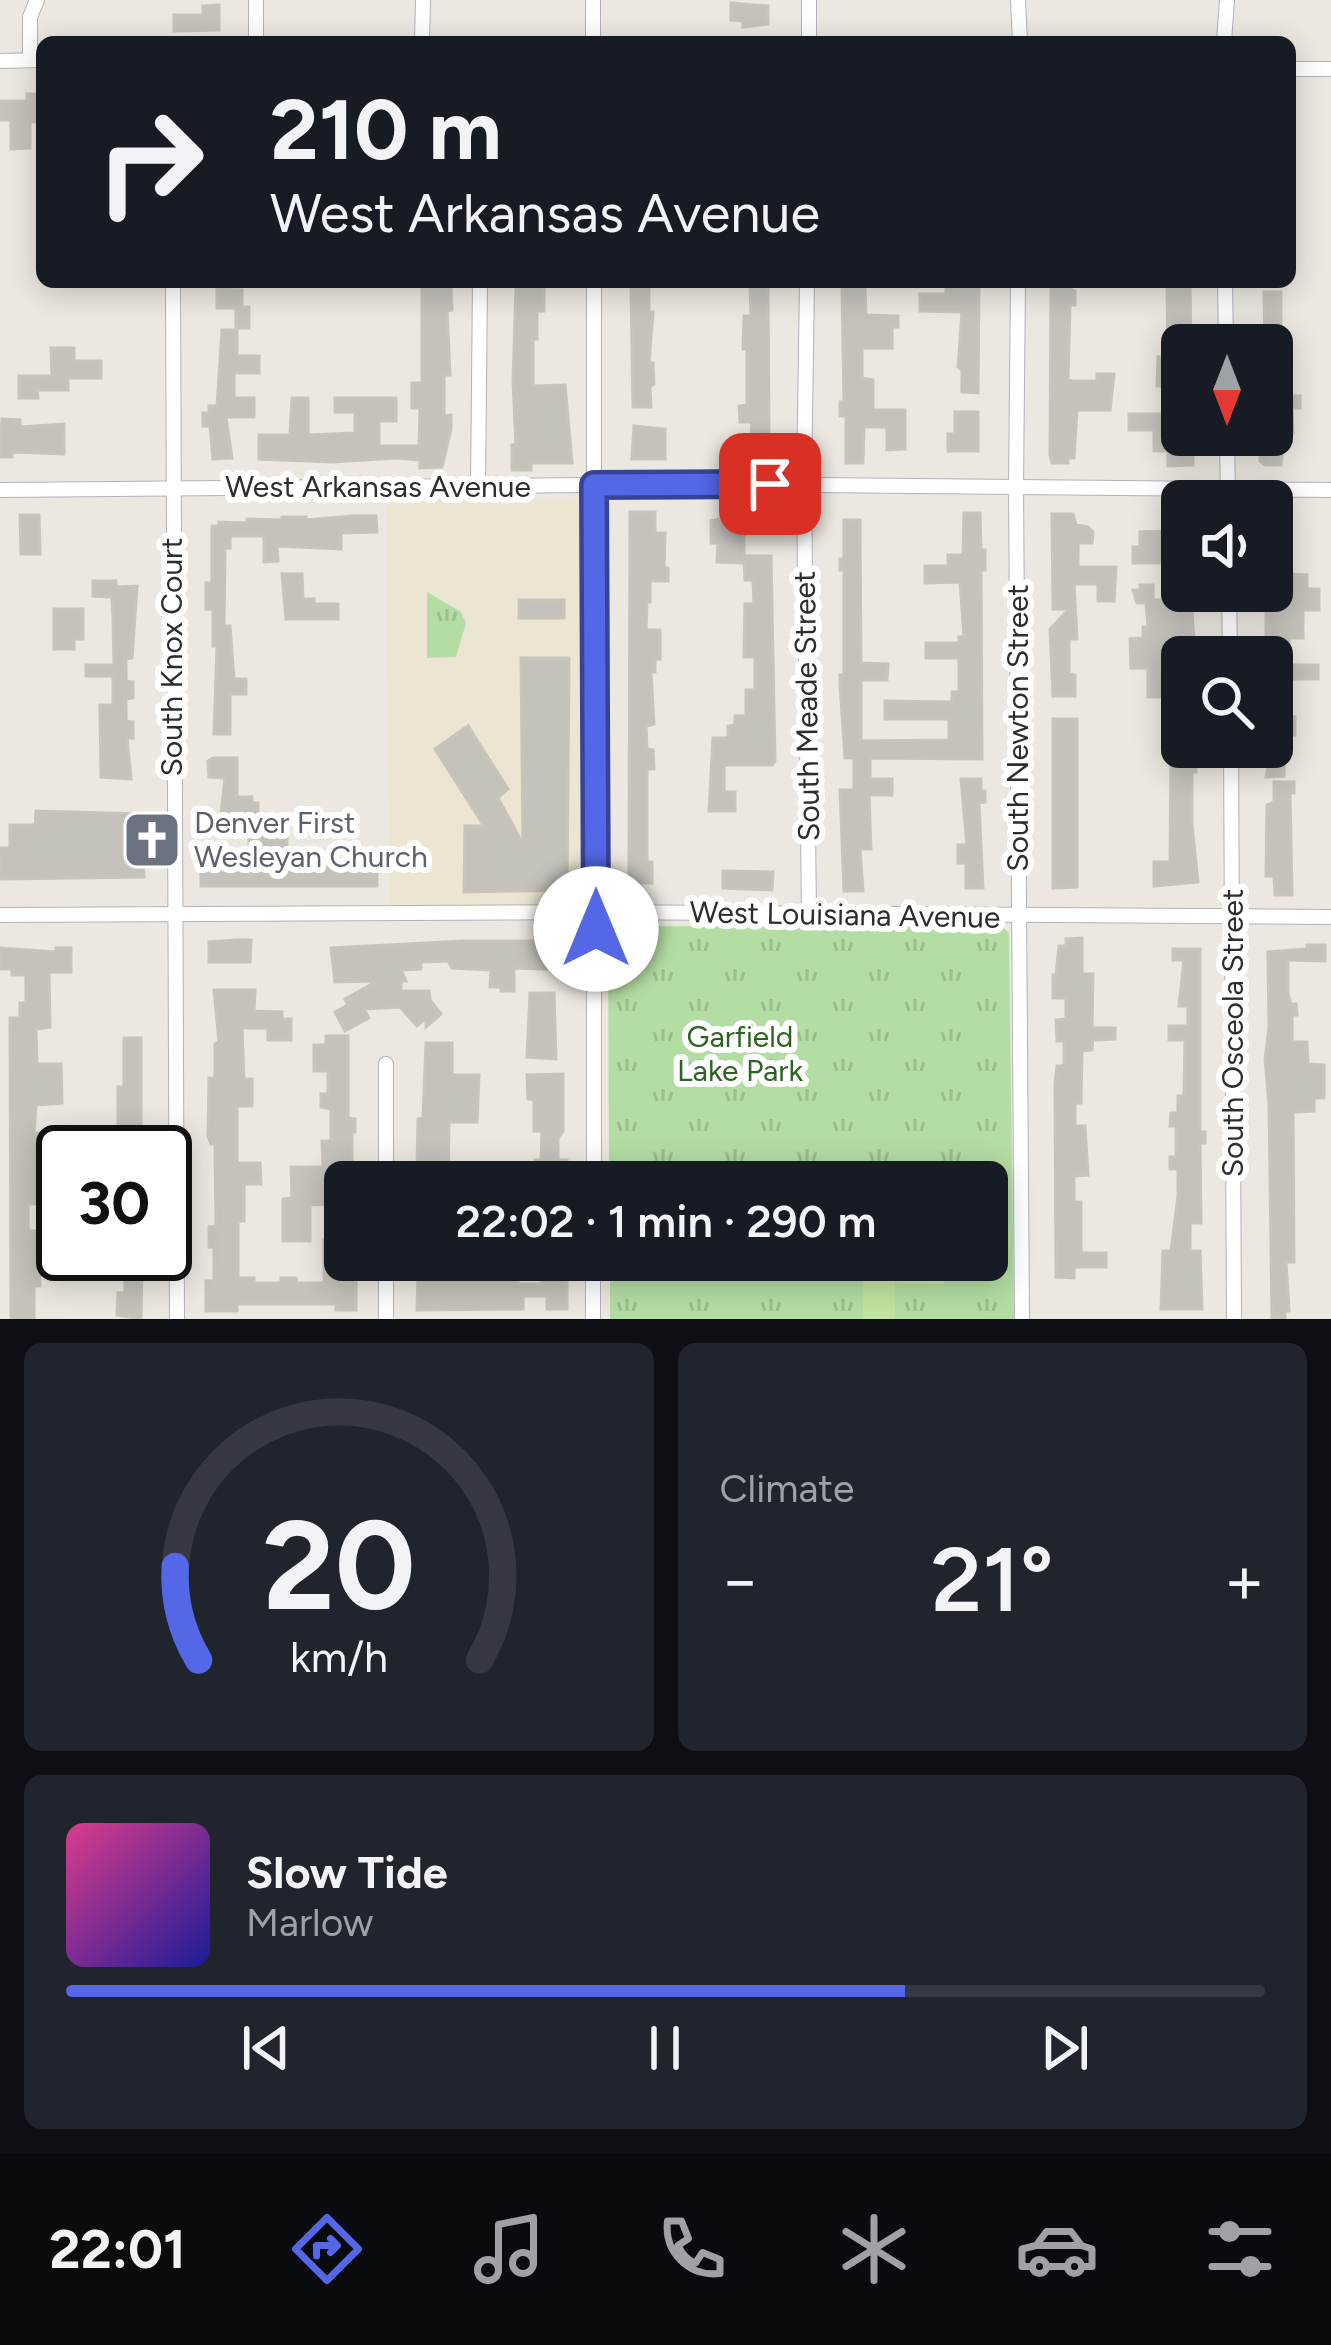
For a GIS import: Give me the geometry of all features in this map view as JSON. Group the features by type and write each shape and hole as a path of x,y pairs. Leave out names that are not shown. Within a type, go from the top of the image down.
{"street":[{"path":"0,61 36,60 30,17 37,0"},
{"path":"256,0 256,36"},
{"path":"422,0 422,36"},
{"path":"593,0 593,36"},
{"path":"809,0 809,36"},
{"path":"1018,0 1020,36"},
{"path":"1224,36 1227,0"},
{"path":"1296,69 1331,70"},
{"name":"South Knox Court","path":"173,288 177,1319"},
{"path":"478,486 480,288"},
{"path":"594,288 594,1161"},
{"name":"South Meade Street","path":"807,288 809,914"},
{"name":"South Newton Street","path":"1018,288 1022,1319"},
{"path":"1225,288 1226,324"},
{"name":"West Arkansas Avenue","path":"0,490 804,484 1016,485 1161,492"},
{"name":"West Arkansas Avenue","path":"1293,492 1331,490"},
{"name":"South Osceola Street","path":"1231,768 1234,1319"},
{"name":"West Louisiana Avenue","path":"0,915 596,912 1331,917"},
{"path":"386,1064 386,1161"},
{"path":"386,1281 386,1319"},
{"path":"593,1281 593,1319"}],"shaded area":[{"path":"385,497 580,500 584,895 583,904 577,907 390,907"}],"green space":[{"path":"427,592 461,612 466,623 456,657 427,658"},
{"name":"Garfield Lake Park","path":"617,926 1003,927 1009,933 1014,1319 610,1319 610,1281 1008,1281 1008,1161 609,1161 608,933"},
{"path":"944,1281 895,1283 895,1319 863,1319 863,1282"}],"building":[{"path":"731,3 768,6 768,24 743,27 743,21 731,20"},
{"path":"219,5 219,30 174,31 174,15 203,15 203,6"},
{"path":"27,94 36,94 30,148 11,149 11,120 0,120 0,101 27,101"},
{"path":"422,288 451,288 452,310 447,311 450,375 444,375 444,416 451,415 451,429 442,467 420,468 420,460 397,458 259,459 259,435 290,435 292,398 308,398 308,435 355,433 355,412 335,412 335,398 396,398 396,421 379,421 379,446 419,446 420,408 412,408 412,383 422,383"},
{"path":"516,288 544,288 544,311 537,311 537,339 533,339 533,386 565,385 572,463 531,463 531,470 512,470 512,445 516,445"},
{"path":"631,288 649,288 651,407 633,407"},
{"path":"750,288 768,288 769,443 776,443 776,461 750,461 752,422 740,422 739,406 747,405 744,316 751,316"},
{"path":"842,288 865,288 866,315 898,316 898,327 892,327 892,348 862,348 862,378 873,380 873,410 905,410 905,449 887,450 887,427 864,427 863,463 846,463 846,416 840,416 840,402 844,402"},
{"path":"946,288 979,288 978,393 962,392 958,367 962,312 920,311 920,294 946,294"},
{"path":"1051,288 1071,288 1075,305 1070,305 1068,381 1097,381 1097,374 1114,374 1110,410 1077,410 1074,458 1052,463"},
{"path":"1167,288 1190,288 1191,324 1168,324"},
{"path":"217,289 242,290 242,307 249,307 249,328 236,328 236,308 217,308"},
{"path":"1264,292 1281,292 1281,324 1265,324"},
{"path":"222,330 237,330 237,356 259,356 259,373 234,373 234,398 254,398 254,417 226,417 232,458 213,459 210,426 203,426 203,413 217,406"},
{"path":"51,348 74,348 74,361 101,361 101,378 68,378 68,390 37,390 38,398 19,398 19,376 52,376"},
{"path":"1161,357 1161,386 1157,386"},
{"path":"955,412 978,412 978,451 948,451 948,434 955,434"},
{"path":"1129,414 1161,414 1161,451 1154,451 1154,430 1129,430"},
{"path":"2,419 20,420 20,427 64,424 64,454 12,452 12,457 0,457"},
{"path":"634,426 665,429 665,459 632,459"},
{"path":"1168,456 1193,456 1193,465 1168,466"},
{"path":"1260,456 1282,456 1281,465 1260,461"},
{"path":"630,512 655,512 655,533 665,533 664,568 668,568 668,581 650,581 647,602 646,630 660,630 660,659 655,659 655,672 651,672 654,724 646,726 654,769 647,769 647,862 652,862 652,883 631,883 629,874"},
{"path":"964,513 980,513 981,550 985,550 985,570 981,570 982,759 870,758 870,779 892,779 892,795 869,795 871,849 860,849 863,891 844,891 840,790 854,790 854,758 845,758 840,685 840,675 844,675 844,570 840,570 840,559 844,559 844,520 860,520 861,663 888,664 887,680 861,680 861,741 949,740 949,719 885,719 885,701 952,702 952,692 959,692 959,658 926,658 926,643 959,643 959,637 964,637 960,582 925,583 925,566 948,566 948,555 963,555"},
{"path":"1052,514 1073,514 1076,525 1093,532 1092,543 1078,543 1078,567 1116,567 1114,601 1098,601 1098,584 1074,584 1077,639 1069,639 1069,674 1075,675 1075,696 1053,696 1050,629 1069,609 1053,609"},
{"path":"20,515 39,515 40,554 21,554"},
{"path":"376,516 377,532 341,533 341,549 277,546 278,561 264,562 264,536 230,536 230,548 225,548 224,626 230,626 234,679 246,679 246,694 230,694 230,734 214,734 217,646 213,646 213,609 206,609 206,583 212,583 212,526 247,523 247,519"},
{"path":"711,521 744,521 744,563 717,562 718,543 711,543"},
{"path":"1161,531 1161,563 1133,563 1140,532"},
{"path":"744,556 771,556 775,761 772,765 724,765 724,792 735,792 735,811 709,811 713,738 728,738 728,726 735,725 735,716 746,716 746,690 755,690 755,657 744,657 745,604 754,604 753,580 745,580"},
{"path":"282,574 302,574 303,599 338,604 338,619 286,619"},
{"path":"1293,574 1307,575 1307,589 1319,589 1319,610 1303,610 1303,638 1266,636 1266,612 1293,612"},
{"path":"93,581 137,586 132,658 126,659 126,681 133,682 133,698 126,699 126,721 133,722 133,738 127,738 131,779 101,777 100,705 113,705 113,676 86,676 86,665 114,665 113,618 112,597 93,596"},
{"path":"1140,585 1153,585 1153,600 1161,600 1161,612 1192,612 1194,636 1161,636 1161,697 1148,697 1148,668 1131,668 1130,639 1143,638 1143,627 1148,627 1146,603 1137,603 1133,590 1140,590"},
{"path":"519,600 564,600 564,618 519,618"},
{"path":"54,609 83,609 83,639 74,639 74,649 54,649"},
{"path":"521,658 569,658 567,890 464,892 465,826 484,826 435,749 468,726 508,789 498,798 523,844"},
{"path":"1293,665 1318,665 1318,679 1293,679"},
{"path":"1053,719 1077,719 1077,887 1053,888"},
{"path":"237,758 237,797 252,797 252,803 258,803 258,814 221,814 225,778 209,777 208,761"},
{"path":"1171,768 1196,768 1192,772 1192,825 1198,882 1154,886 1154,862 1170,862"},
{"path":"1268,768 1284,768 1284,776 1266,777"},
{"path":"961,779 981,779 981,791 985,791 985,802 979,803 983,888 966,888 966,863 958,863 958,845 967,845"},
{"path":"1274,782 1294,782 1294,793 1290,793 1292,895 1275,895 1274,876 1266,876 1267,805 1274,802"},
{"path":"36,811 139,814 139,829 133,829 133,855 143,858 144,877 0,879 0,848 10,848 10,825 35,825"},
{"path":"249,825 287,825 287,858 342,862 342,868 377,868 377,886 201,886 201,867 210,867 210,861 249,858"},
{"path":"723,871 773,872 772,890 723,888"},
{"path":"1082,938 1082,974 1093,974 1092,1028 1115,1028 1115,1039 1093,1040 1092,1050 1082,1051 1081,1103 1075,1103 1075,1126 1085,1126 1088,1175 1074,1176 1074,1202 1081,1202 1081,1253 1106,1253 1106,1267 1074,1267 1074,1278 1056,1277 1055,1084 1057,1066 1064,1066 1064,1041 1057,1041 1056,1020 1066,1019 1066,998 1053,998 1053,975 1059,946 1066,946 1066,939"},
{"path":"251,940 250,962 209,962 209,942"},
{"path":"566,941 566,970 514,968 514,991 501,991 501,987 490,987 491,970 452,968 448,961 421,962 421,969 401,970 406,981 401,981 401,991 429,991 441,1014 426,1027 426,1018 417,1026 400,1007 364,1009 369,1018 345,1031 335,1012 348,1005 345,999 377,981 335,982 331,948"},
{"path":"1307,945 1325,945 1325,961 1288,960 1288,994 1297,1015 1292,1015 1292,1042 1307,1042 1308,1064 1324,1065 1324,1098 1314,1098 1314,1111 1293,1112 1294,1262 1286,1262 1289,1311 1285,1318 1272,1318 1265,1059 1268,952 1307,949"},
{"path":"0,948 56,952 56,948 71,948 71,972 49,972 50,1027 36,1029 37,1064 61,1064 62,1103 36,1105 36,1204 28,1204 28,1231 36,1231 36,1281 40,1281 40,1286 34,1286 34,1319 11,1319 10,1018 20,1018 20,1003 26,1003 26,975 0,969"},
{"path":"1173,949 1200,949 1200,1132 1205,1132 1205,1143 1200,1143 1201,1223 1190,1223 1190,1251 1200,1251 1202,1309 1161,1309 1163,1251 1171,1251 1178,1196 1178,1169 1170,1169 1170,1157 1176,1157 1171,1113 1178,1113 1178,1096 1184,1096 1185,1040 1169,1040 1169,1026 1188,1026 1188,1006 1179,1006 1184,960 1173,960"},
{"path":"214,990 255,990 254,1011 282,1012 282,1019 291,1019 291,1040 268,1040 268,1028 242,1028 244,1079 252,1079 252,1106 237,1106 237,1163 260,1163 261,1184 244,1184 244,1221 238,1221 238,1278 254,1278 254,1283 281,1283 281,1278 296,1278 297,1283 356,1281 356,1310 336,1310 336,1304 237,1304 237,1311 206,1311 206,1281 214,1281 209,1227 216,1226 215,1144 208,1136 209,1078 215,1078 215,1044 219,1042"},
{"path":"530,993 554,993 556,1059 527,1057"},
{"path":"326,1036 348,1036 352,1161 324,1161 324,1204 310,1205 310,1241 283,1241 283,1199 292,1198 291,1167 323,1167 322,1141 331,1141 331,1109 321,1107 321,1094 328,1094 328,1071 314,1071 314,1045 326,1045"},
{"path":"124,1038 141,1038 141,1125 118,1125 118,1087 124,1087"},
{"path":"426,1043 452,1043 452,1075 479,1075 477,1122 449,1122 448,1161 417,1161 418,1119 423,1118"},
{"path":"563,1074 558,1160 567,1161 535,1161 541,1160 542,1131 534,1131 534,1100 528,1099 527,1075"},
{"path":"125,1281 142,1281 141,1319 117,1315 118,1293 125,1293"},
{"path":"418,1281 567,1281 567,1309 547,1309 547,1296 523,1296 523,1309 417,1310"}],"place":[{"name":"Denver First Wesleyan Church","path":"152,840"}],"route":[{"path":"596,929 594,485 770,484"}]}
